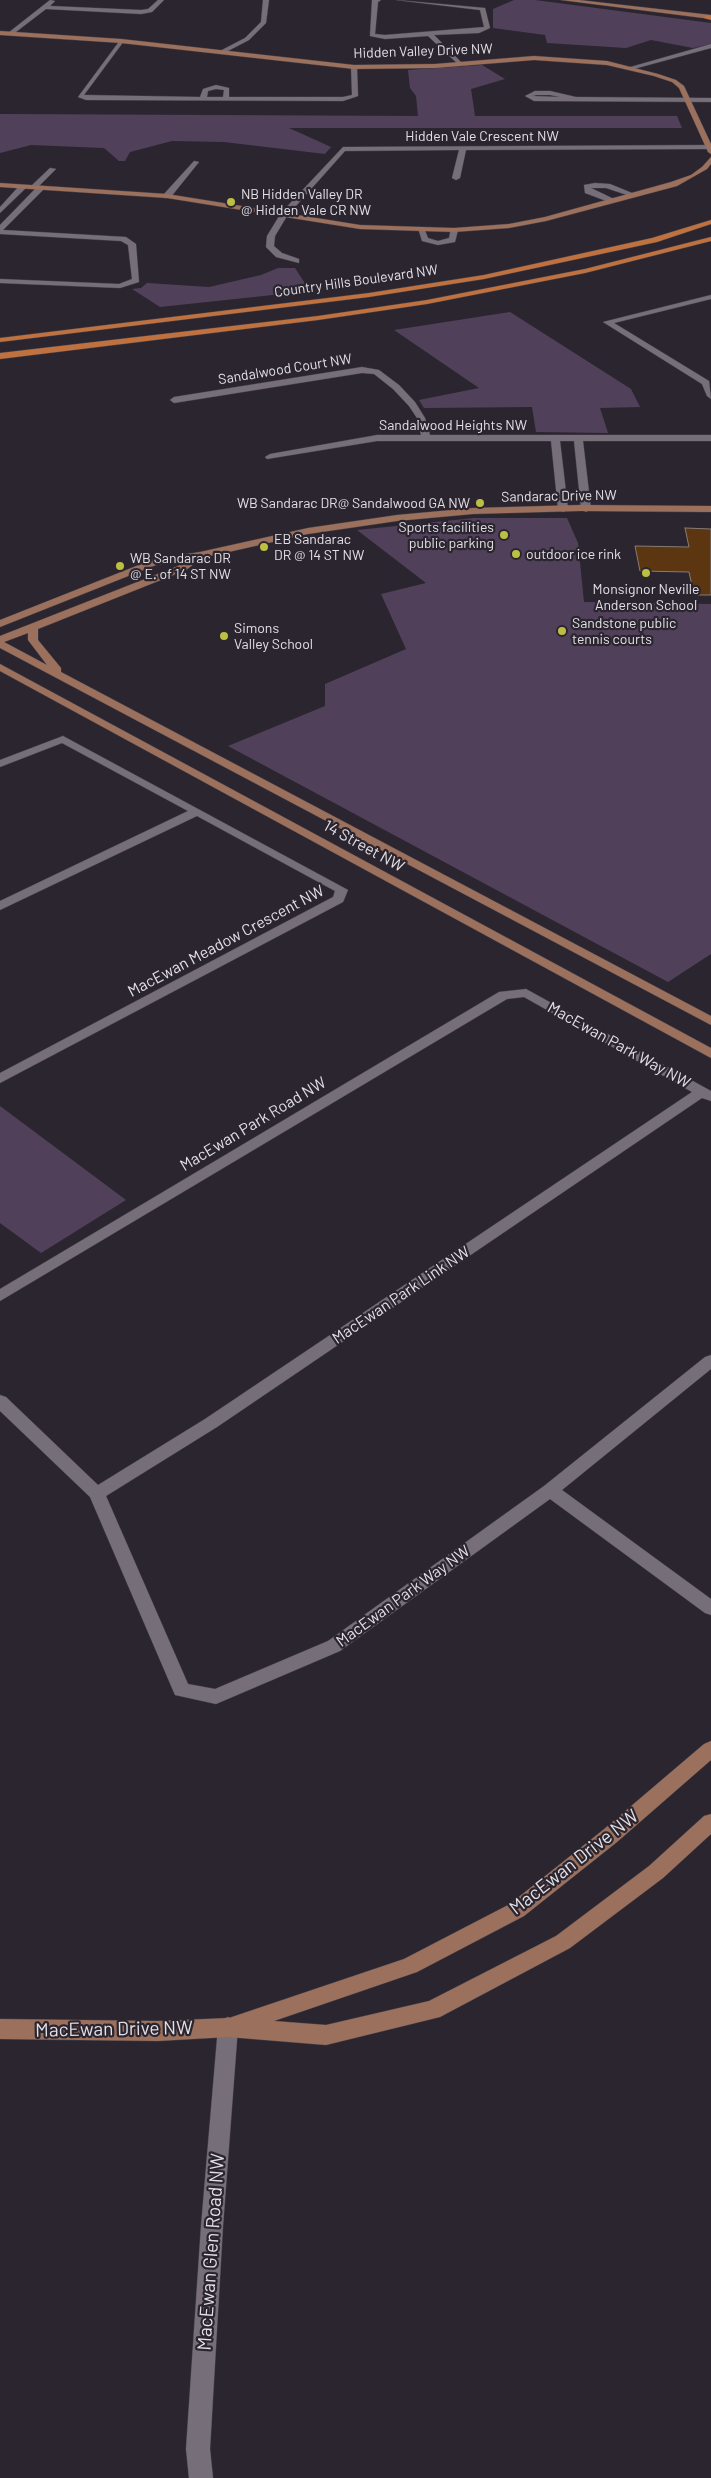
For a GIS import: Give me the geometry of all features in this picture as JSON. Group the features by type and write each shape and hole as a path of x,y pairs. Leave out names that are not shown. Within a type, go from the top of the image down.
{"main road":[{"name":"Country Hills Boulevard NW","path":"0,340 369,295 484,277 654,240 711,222"},
{"name":"Country Hills Boulevard NW","path":"0,356 165,338 362,312 462,296 585,271 711,239"},
{"path":"0,331 369,295"},
{"path":"0,344 294,307 369,295"},
{"path":"0,362 139,344 165,338"}],"street":[{"path":"10,34 53,0"},
{"path":"45,7 141,12 150,11 162,0"},
{"path":"222,52 248,39 264,22 266,0"},
{"path":"378,0 375,0 372,35 385,37 443,34 487,28 483,9 399,0"},
{"path":"564,0 709,17"},
{"path":"607,0 711,10"},
{"name":"Hidden Valley Drive NW","path":"0,33 121,41 354,67 460,64 534,58 571,59 630,68 674,81 682,87 710,149"},
{"path":"429,34 460,64"},
{"path":"443,34 449,40"},
{"path":"121,41 80,96 86,98 343,99 356,96 354,67"},
{"path":"630,68 711,46"},
{"path":"641,70 711,51"},
{"path":"466,57 472,63"},
{"path":"203,98 205,90 216,87 227,90 226,99"},
{"path":"573,98 550,93 535,93 528,96 534,99 711,100"},
{"path":"456,178 463,148"},
{"name":"Hidden Vale Crescent NW","path":"296,261 279,255 270,247 270,236 284,215 343,149 710,149"},
{"path":"0,185 166,196 360,227 454,230 509,226 546,219 694,176 705,168 711,160"},
{"path":"166,196 196,162"},
{"path":"0,231 52,169"},
{"path":"612,200 588,191 587,187 595,185 607,186 633,195"},
{"path":"0,211 22,187"},
{"path":"421,230 425,239 438,243 452,240 454,230"},
{"path":"0,231 123,239 132,244 136,280 120,286 0,281"},
{"path":"711,297 607,322 706,383 711,396"},
{"name":"Sandalwood Court NW","path":"174,400 362,370 376,372 396,387 412,404 420,418 426,437"},
{"name":"Sandalwood Heights NW","path":"270,457 377,438 711,438"},
{"path":"555,438 563,509"},
{"path":"578,439 586,509"},
{"name":"Sandarac Drive NW","path":"0,624 154,562 200,555 308,531 396,518 473,511 711,509"},
{"name":"Sandarac Drive NW","path":"0,642 182,568 200,555"},
{"path":"33,628 33,640 60,674"},
{"name":"14 Street NW","path":"0,642 711,1021"},
{"name":"14 Street NW","path":"0,667 711,1054"},
{"name":"MacEwan Meadow Crescent NW","path":"0,764 63,739 342,890 339,899 0,1080"},
{"path":"0,906 196,812"},
{"name":"MacEwan Park Way NW","path":"526,993 707,1095"},
{"name":"MacEwan Park Road NW","path":"0,1296 504,995 526,993"},
{"name":"MacEwan Park Link NW","path":"96,1494 211,1422 707,1095"},
{"name":"MacEwan Park Way NW","path":"0,1400 96,1494 181,1690 216,1697 334,1646 550,1490 711,1361"},
{"path":"550,1490 711,1608"},
{"name":"MacEwan Drive NW","path":"228,2027 410,1966 516,1910 610,1836 711,1749"},
{"name":"MacEwan Drive NW","path":"0,2029 158,2031 228,2027 326,2035 433,2010 563,1942 656,1872 711,1822"},
{"name":"MacEwan Glen Road NW","path":"200,2478 198,2449 228,2027"}],"shaded area":[{"path":"514,0 535,0 711,23 711,44 693,48 651,40 626,48 547,43 545,35 493,28 493,9"},
{"path":"482,65 505,79 471,89 475,116 677,116 682,128 289,128 331,147 325,154 224,142 172,141 130,152 125,161 119,161 104,148 31,145 0,153 0,114 418,116 416,96 410,88 408,70"},
{"path":"278,268 295,268 310,291 160,307 132,289 141,288 147,283 209,287 261,275"},
{"path":"510,312 631,389 640,407 600,408 608,433 536,432 532,407 424,408 419,400 479,388 394,330"},
{"path":"474,518 567,518 578,543 584,602 711,604 711,954 668,982 228,746 325,706 325,684 406,649 381,594 426,583 357,530"},
{"path":"0,1106 126,1200 41,1253 0,1223"}],"building":[{"name":"Monsignor Neville Anderson School","path":"685,528 711,529 711,595 694,595 689,572 640,571 635,546 689,547"}],"place":[{"name":"NB Hidden Valley DR @ Hidden Vale CR NW","path":"231,202"},
{"name":"WB Sandarac DR@ Sandalwood GA NW","path":"480,503"},
{"name":"Sports facilities public parking","path":"504,535"},
{"name":"EB Sandarac DR @ 14 ST NW","path":"264,547"},
{"name":"outdoor ice rink","path":"516,554"},
{"name":"WB Sandarac DR @ E. of 14 ST NW","path":"120,566"},
{"name":"Monsignor Neville Anderson School","path":"646,573"},
{"name":"Sandstone public tennis courts","path":"562,631"},
{"name":"Simons Valley School","path":"224,636"}]}
